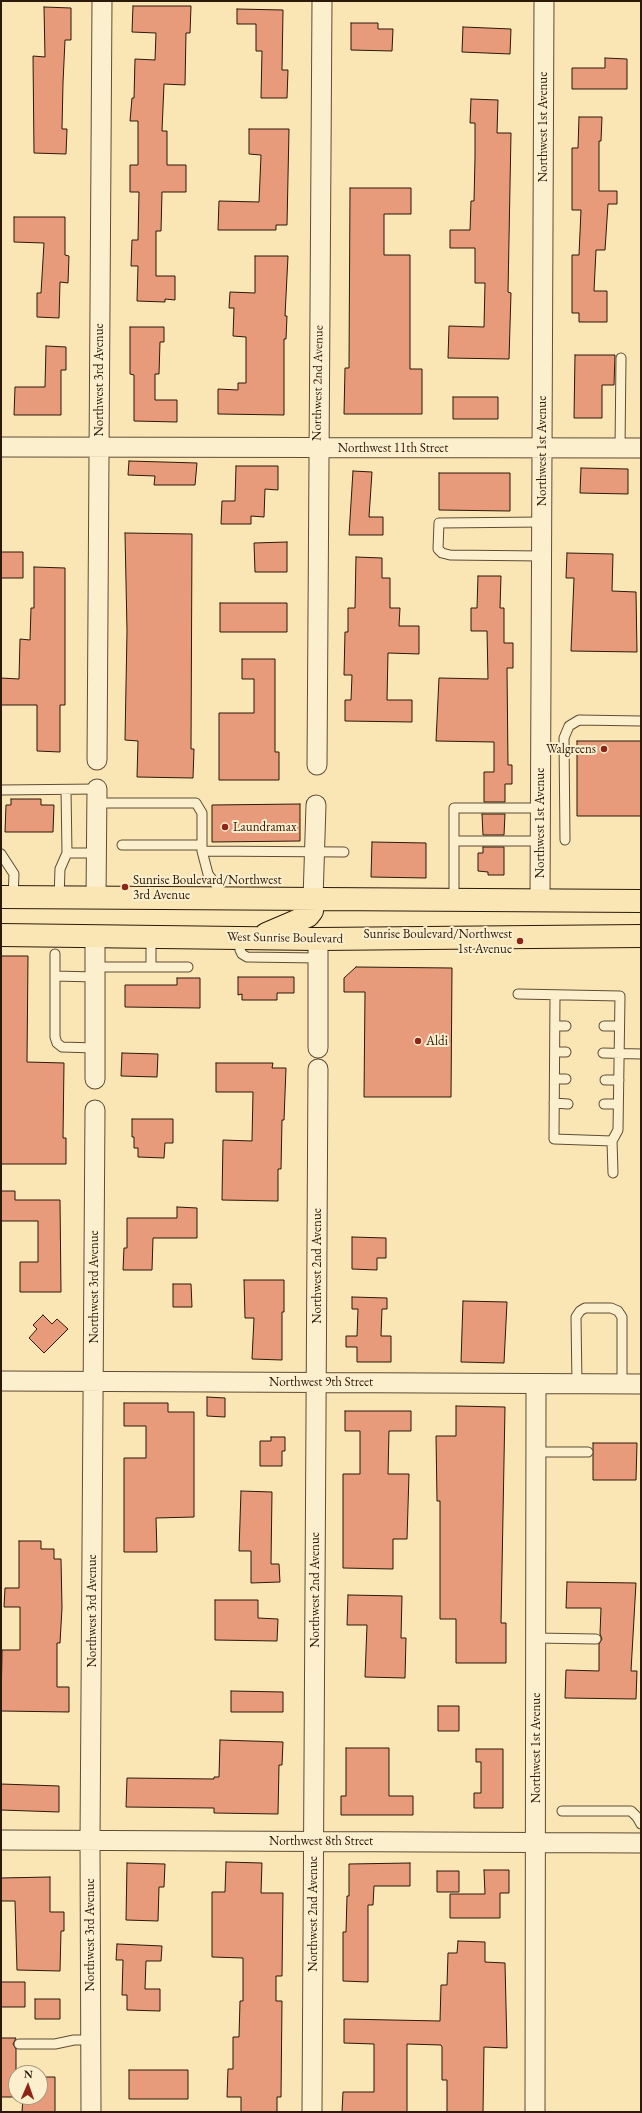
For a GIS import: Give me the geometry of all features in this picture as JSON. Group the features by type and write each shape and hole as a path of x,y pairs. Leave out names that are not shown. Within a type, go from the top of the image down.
{"main road":[{"path":"7,898 641,901"},
{"path":"248,938 308,916 312,911 313,900"},
{"name":"West Sunrise Boulevard","path":"1,935 248,938 318,948 641,936"}],"street":[{"name":"Northwest 3rd Avenue","path":"97,760 102,1"},
{"name":"Northwest 2nd Avenue","path":"317,765 322,1"},
{"name":"Northwest 1st Avenue","path":"540,901 544,1"},
{"name":"Northwest 11th Street","path":"1,447 641,448"},
{"path":"96,898 97,796"},
{"path":"313,900 316,805"},
{"path":"95,936 95,1079"},
{"path":"318,948 318,1048"},
{"name":"Northwest 2nd Avenue","path":"312,2112 318,1069"},
{"name":"Northwest 3rd Avenue","path":"91,2112 90,1841 95,1110"},
{"name":"Northwest 9th Street","path":"1,1381 316,1382 536,1385 641,1384"},
{"name":"Northwest 1st Avenue","path":"534,2112 536,1842 536,1385"},
{"name":"Northwest 8th Street","path":"1,1840 641,1841"}],"lane":[{"path":"620,448 622,358"},
{"path":"541,556 442,554 438,549 438,523 542,522"},
{"path":"566,840 564,738 569,726 580,720 641,721"},
{"path":"1,790 66,790 97,796 196,803 202,813 202,848 208,874 226,899"},
{"path":"59,898 60,869 67,853 66,790"},
{"path":"454,900 454,808 540,808"},
{"path":"454,841 540,841"},
{"path":"122,845 344,852"},
{"path":"67,853 96,853"},
{"path":"1,854 14,874 7,898"},
{"path":"151,936 151,967"},
{"path":"55,954 55,1037 57,1043 62,1048 95,1048"},
{"path":"56,976 151,967 188,967"},
{"path":"518,994 620,996 618,1130 612,1141 614,1172"},
{"path":"555,995 554,1139 612,1141"},
{"path":"555,1026 566,1026"},
{"path":"604,1026 619,1026"},
{"path":"555,1052 566,1052"},
{"path":"603,1053 641,1054"},
{"path":"555,1079 566,1079"},
{"path":"605,1080 618,1080"},
{"path":"554,1103 568,1104"},
{"path":"604,1104 618,1104"},
{"path":"577,1384 576,1317 586,1308 611,1308 618,1312 622,1317 622,1384"},
{"path":"536,1452 588,1452"},
{"path":"536,1638 596,1639"},
{"path":"562,1811 631,1811 641,1824"},
{"path":"19,2044 55,2044 74,2040 91,2040"}],"building":[{"path":"133,6 191,6 190,33 186,33 185,85 164,84 162,131 167,131 167,165 186,165 186,192 162,192 161,231 156,231 156,276 175,276 175,300 165,299 165,302 137,301 138,266 131,266 132,240 138,240 139,192 130,192 130,165 138,165 138,121 130,121 132,98 134,98 135,59 155,60 156,33 132,32"},
{"path":"44,7 71,8 71,40 65,40 63,83 62,129 67,129 66,154 34,153 33,56 45,57"},
{"path":"237,9 283,10 282,70 288,70 287,98 261,98 262,51 256,51 256,24 237,24"},
{"path":"351,23 378,23 378,29 393,29 392,51 351,50"},
{"path":"463,27 511,29 510,54 462,52"},
{"path":"605,58 627,59 627,89 572,89 572,68 605,68"},
{"path":"471,99 498,100 497,133 511,133 508,292 511,293 509,359 448,358 449,326 484,327 485,283 475,283 475,248 450,248 450,230 470,230 471,201 474,201 475,157 475,123 470,123"},
{"path":"579,117 602,117 601,141 599,141 599,191 617,191 617,204 608,204 605,250 596,250 594,291 607,291 607,322 579,322 579,313 572,313 572,255 579,255 581,210 572,210 572,148 578,148"},
{"path":"249,129 289,129 287,225 276,225 276,230 218,230 219,201 259,202 261,155 249,154"},
{"path":"350,188 411,188 411,214 384,214 384,255 410,255 410,369 422,369 422,414 344,414 345,368 349,368"},
{"path":"14,217 65,217 65,255 69,256 68,283 60,282 59,318 37,317 37,293 41,293 44,243 14,242"},
{"path":"255,256 288,256 285,316 287,316 286,339 284,339 284,415 218,414 218,389 238,390 238,383 246,383 246,337 233,336 234,308 229,308 230,292 255,293"},
{"path":"130,327 164,327 164,342 160,342 159,374 155,374 155,400 177,400 177,422 134,421 134,375 130,374"},
{"path":"46,346 66,347 66,370 61,370 61,415 14,415 15,387 45,387"},
{"path":"575,355 615,355 614,385 602,385 602,418 574,418"},
{"path":"453,397 498,397 498,419 453,419"},
{"path":"129,461 197,463 195,485 154,485 155,476 128,475"},
{"path":"236,466 278,466 278,490 265,489 264,517 251,516 251,524 221,524 222,501 235,501"},
{"path":"581,468 628,469 628,494 580,493"},
{"path":"353,471 372,472 369,517 383,517 383,535 349,535"},
{"path":"439,473 510,473 510,511 439,510"},
{"path":"125,533 192,534 191,749 194,749 193,778 137,777 138,741 125,740 127,631"},
{"path":"287,542 287,572 255,572 254,543"},
{"path":"1,552 23,552 23,578 1,578"},
{"path":"567,553 613,554 612,591 636,592 637,652 571,651 574,578 566,578"},
{"path":"356,557 382,558 382,578 390,578 390,608 400,608 399,626 419,626 419,654 388,653 387,700 412,700 412,722 345,721 345,700 351,700 352,675 344,675 345,632 348,632 348,608 355,608"},
{"path":"34,567 65,568 65,705 60,705 60,752 37,751 37,705 1,705 1,678 19,679 20,639 30,640 31,608 34,608"},
{"path":"478,576 501,576 500,608 504,608 504,643 513,643 513,668 507,668 508,765 512,765 512,784 505,784 505,802 484,802 484,772 494,772 494,742 436,741 439,678 488,679 487,631 471,631 471,608 477,608"},
{"path":"220,603 287,603 287,632 220,632"},
{"path":"242,659 275,659 275,752 279,752 279,780 219,780 219,713 254,713 254,679 242,679"},
{"name":"Walgreens","path":"577,741 641,741 641,816 577,816"},
{"path":"11,799 41,799 41,805 54,805 53,832 5,832 6,805 11,805"},
{"path":"300,804 300,841 212,842 212,805"},
{"path":"482,814 505,814 504,835 483,835"},
{"path":"372,842 426,843 426,878 371,877"},
{"path":"483,847 504,847 504,875 488,875 488,872 478,871 478,853 483,853"},
{"path":"1,956 28,956 27,1062 64,1063 63,1138 66,1138 66,1164 1,1164"},
{"path":"356,967 452,968 451,1097 364,1097 365,992 344,992 344,978"},
{"path":"238,977 294,977 294,993 277,993 277,1000 242,1000 242,994 238,995"},
{"path":"177,978 200,978 200,1008 125,1007 125,985 177,985"},
{"path":"122,1053 158,1054 157,1077 121,1076"},
{"path":"216,1063 273,1063 272,1068 286,1068 284,1120 282,1120 281,1169 278,1169 278,1201 222,1200 223,1140 252,1141 253,1092 216,1092"},
{"path":"132,1119 173,1119 173,1143 165,1143 164,1158 138,1157 138,1148 134,1148 134,1137 132,1137"},
{"path":"1,1191 15,1191 15,1200 60,1200 61,1292 20,1292 20,1262 38,1262 38,1221 1,1221"},
{"path":"177,1207 197,1208 197,1238 153,1238 152,1270 123,1270 124,1248 127,1248 127,1218 177,1218"},
{"path":"352,1237 386,1238 386,1258 377,1258 377,1270 352,1269"},
{"path":"244,1280 284,1280 282,1360 252,1359 254,1318 245,1318"},
{"path":"173,1284 191,1284 192,1307 173,1307"},
{"path":"352,1297 387,1298 387,1309 382,1309 381,1336 391,1336 391,1362 357,1362 357,1347 346,1347 346,1336 357,1336 358,1309 352,1309"},
{"path":"463,1301 507,1302 504,1363 461,1362"},
{"path":"43,1315 52,1324 57,1319 68,1329 44,1353 29,1338 37,1329 33,1325"},
{"path":"207,1397 225,1398 225,1417 207,1416"},
{"path":"124,1403 168,1403 168,1412 194,1412 194,1517 156,1518 157,1552 124,1552 124,1458 146,1458 146,1426 124,1426"},
{"path":"456,1406 505,1407 501,1623 506,1623 506,1663 456,1663 456,1619 440,1619 440,1501 437,1501 436,1436 456,1436"},
{"path":"345,1411 411,1411 411,1431 389,1431 388,1474 409,1474 407,1539 393,1539 393,1569 343,1568 343,1474 360,1474 360,1431 345,1431"},
{"path":"271,1437 285,1437 285,1451 282,1451 282,1466 260,1466 260,1441 271,1441"},
{"path":"593,1443 637,1443 636,1480 593,1480"},
{"path":"241,1491 272,1492 271,1564 279,1564 280,1582 251,1583 251,1551 239,1551"},
{"path":"19,1541 41,1541 41,1549 54,1549 54,1559 61,1559 62,1608 60,1643 57,1643 57,1687 69,1687 69,1712 1,1711 2,1650 20,1650 20,1607 4,1607 5,1588 19,1588"},
{"path":"567,1582 636,1583 631,1671 637,1671 636,1699 565,1698 566,1670 599,1671 599,1644 602,1639 600,1634 601,1608 566,1608"},
{"path":"348,1595 402,1596 401,1638 406,1638 405,1678 365,1677 367,1625 347,1625"},
{"path":"215,1600 258,1600 258,1618 278,1619 277,1641 215,1640"},
{"path":"231,1691 283,1692 283,1712 231,1712"},
{"path":"438,1706 459,1706 459,1731 438,1731"},
{"path":"220,1740 283,1742 282,1765 279,1765 278,1814 214,1813 214,1808 126,1807 127,1778 214,1779 214,1777 219,1777"},
{"path":"346,1748 389,1748 389,1796 413,1796 413,1815 341,1815 341,1796 346,1796"},
{"path":"476,1749 503,1749 503,1808 474,1808 474,1793 481,1793 481,1762 476,1762"},
{"path":"1,1784 59,1786 59,1812 1,1810"},
{"path":"226,1862 262,1863 261,1893 283,1893 282,1976 276,1976 276,2001 282,2001 281,2097 277,2097 277,2112 241,2112 241,2097 227,2097 228,2069 233,2069 233,2037 239,2037 240,2001 243,2001 243,1958 212,1957 212,1892 225,1892"},
{"path":"127,1863 165,1864 164,1887 159,1887 158,1921 126,1920"},
{"path":"410,1863 410,1886 374,1886 373,1905 368,1905 368,1982 343,1981 343,1932 346,1932 347,1896 349,1896 349,1864"},
{"path":"484,1870 509,1870 509,1893 500,1893 500,1918 450,1918 450,1894 485,1894"},
{"path":"437,1871 459,1871 459,1892 437,1892"},
{"path":"50,1877 50,1912 64,1912 64,1931 61,1931 60,1971 17,1970 15,1901 1,1901 1,1878"},
{"path":"458,1941 485,1942 485,1962 505,1963 507,2048 484,2047 483,2112 447,2112 447,2080 442,2080 441,2045 407,2044 407,2112 342,2112 343,2092 374,2092 374,2044 344,2043 344,2019 440,2021 441,1985 447,1985 448,1953 457,1953"},
{"path":"117,1944 162,1946 161,1961 146,1961 145,1989 160,1989 160,2011 127,2010 127,1995 122,1995 123,1960 116,1960"},
{"path":"1,1982 25,1982 25,2007 1,2007"},
{"path":"35,1999 60,1999 60,2019 35,2019"},
{"path":"1,2038 16,2038 13,2044 16,2049 16,2065 8,2065 8,2097 1,2097"},
{"path":"129,2070 188,2070 188,2099 129,2099"},
{"path":"48,2077 55,2077 55,2112 22,2112 22,2105 48,2105"}],"place":[{"name":"Walgreens","path":"604,749"},
{"name":"Laundramax","path":"225,827"},
{"name":"Sunrise Boulevard/Northwest 3rd Avenue","path":"125,887"},
{"name":"Sunrise Boulevard/Northwest 1st Avenue","path":"520,941"},
{"name":"Aldi","path":"418,1041"}]}
